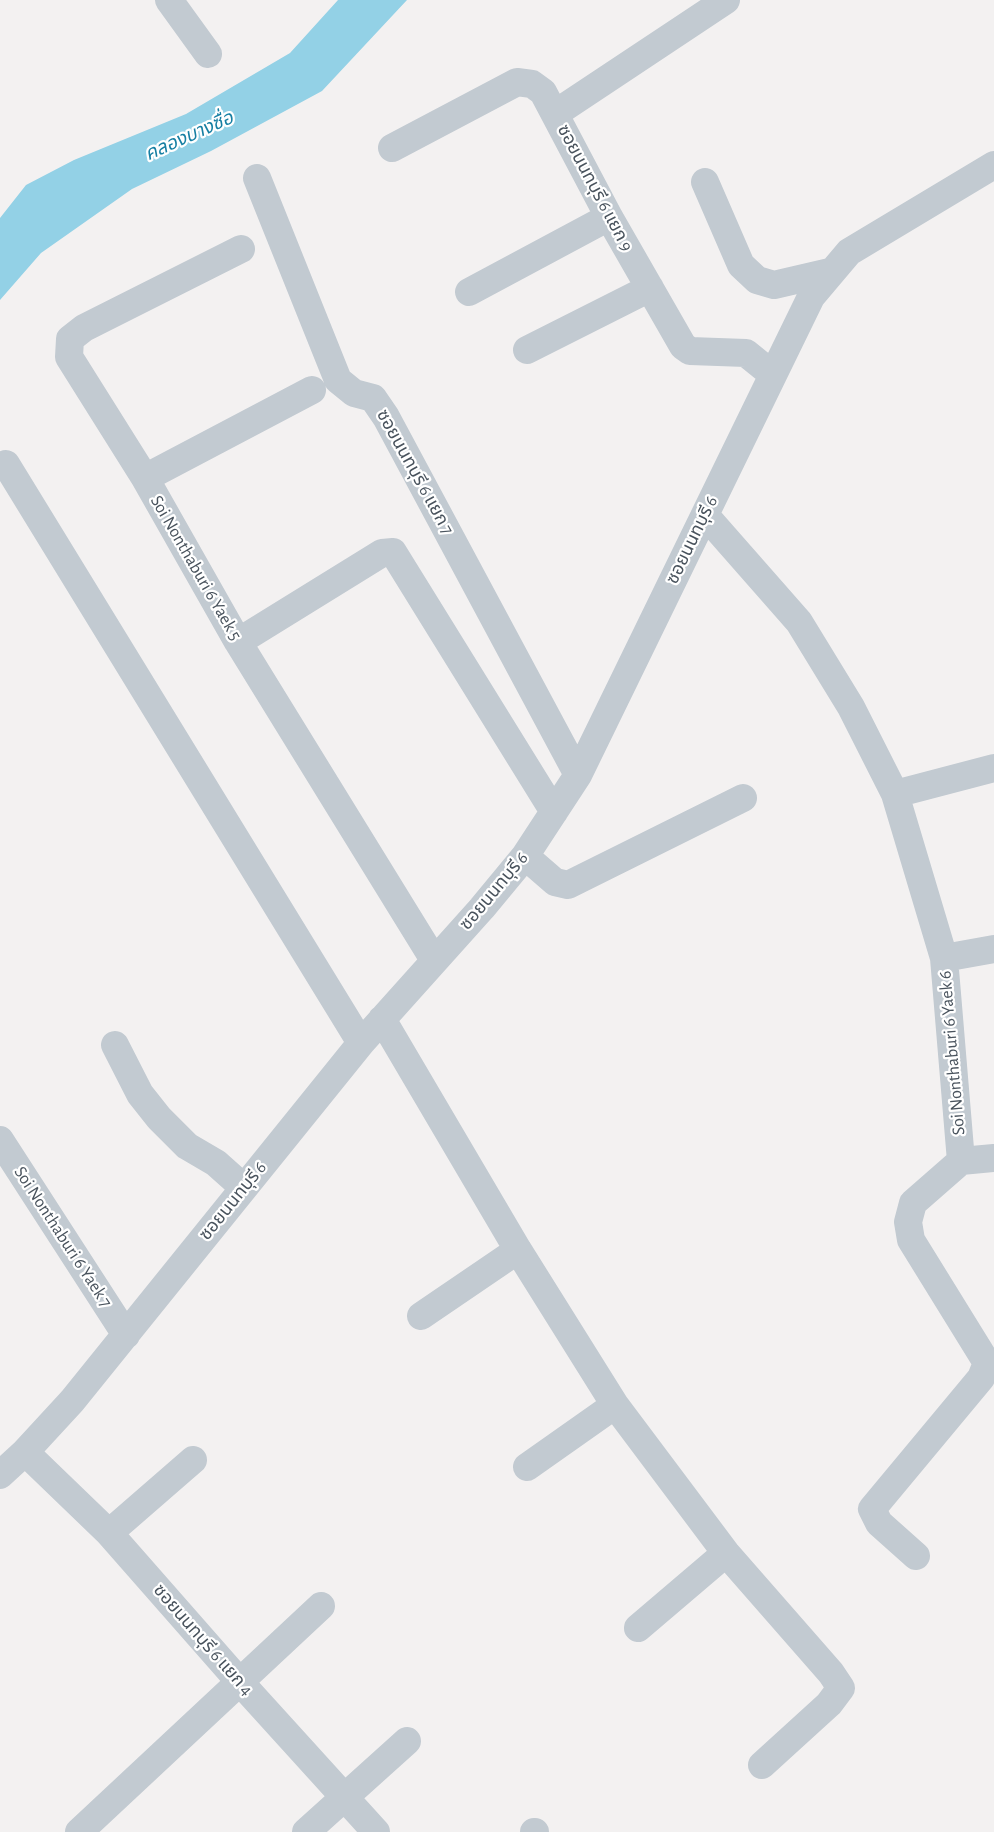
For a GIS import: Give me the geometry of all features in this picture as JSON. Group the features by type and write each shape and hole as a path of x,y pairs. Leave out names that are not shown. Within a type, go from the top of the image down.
{"street":[{"path":"169,0 208,54"},
{"path":"556,113 726,0"},
{"name":"ซอยนนทบุรี 6 แยก 9","path":"392,148 517,82 532,84 543,92 556,113 609,217 683,346 690,351 746,353 772,374"},
{"name":"ซอยนนทบุรี 6","path":"0,1475 25,1452 72,1401 361,1043 482,908 525,856 578,775 811,297 830,272 849,252 994,165"},
{"name":"ซอยนนทบุรี 6 แยก 7","path":"256,178 338,380 354,393 373,398 386,417 578,775"},
{"path":"705,182 741,265 757,280 774,285 830,272"},
{"path":"469,292 609,217"},
{"name":"Soi Nonthaburi 6 Yaek 5","path":"241,249 84,328 70,339 69,357 145,478 238,642 434,960"},
{"path":"527,350 650,288"},
{"path":"145,478 312,390"},
{"path":"6,464 361,1043"},
{"name":"Soi Nonthaburi 6 Yaek 6","path":"705,515 799,622 850,707 895,794 944,958 961,1161 913,1203 908,1222 911,1240 987,1363 981,1378 872,1509 880,1523 916,1556"},
{"path":"238,642 382,553 393,552 554,812"},
{"path":"895,794 994,768"},
{"path":"525,856 555,882 568,885 743,798"},
{"path":"944,958 994,949"},
{"path":"382,1019 518,1250 614,1405 726,1553 831,1672 841,1688 829,1704 762,1765"},
{"path":"115,1045 140,1094 159,1118 187,1146 216,1163 244,1188"},
{"name":"Soi Nonthaburi 6 Yaek 7","path":"0,1140 126,1335"},
{"path":"961,1161 994,1158"},
{"path":"421,1316 518,1250"},
{"path":"526,1467 614,1405"},
{"name":"ซอยนนทบุรี 6 แยก 4","path":"25,1452 109,1533 239,1681 376,1832"},
{"path":"109,1533 193,1460"},
{"path":"638,1628 726,1553"},
{"path":"79,1832 321,1606"},
{"path":"306,1832 408,1742"}],"water":[{"name":"คลองบางซื่อ","path":"338,0 407,0 322,91 211,151 132,189 41,253 0,300 0,218 26,185 74,160 186,114 290,53"}]}
